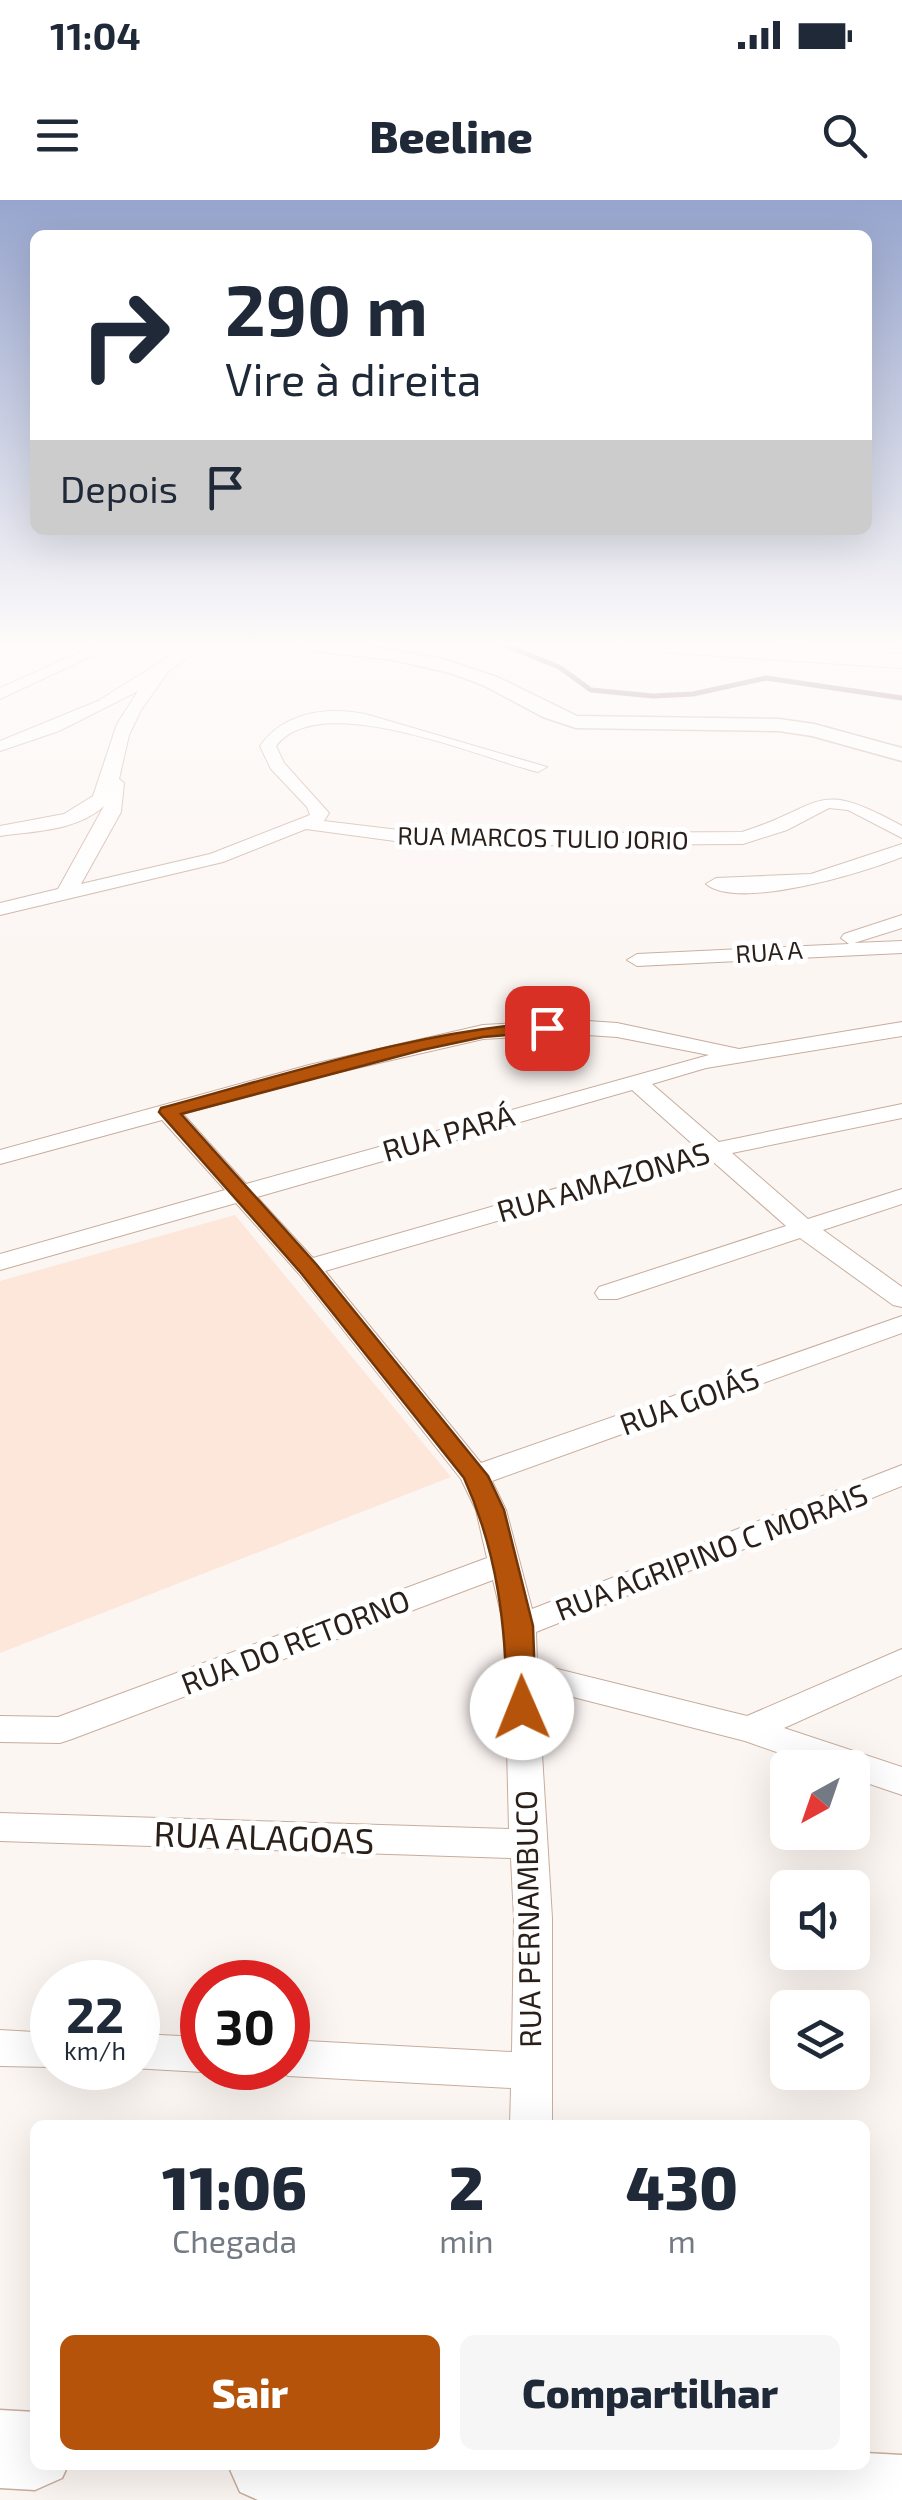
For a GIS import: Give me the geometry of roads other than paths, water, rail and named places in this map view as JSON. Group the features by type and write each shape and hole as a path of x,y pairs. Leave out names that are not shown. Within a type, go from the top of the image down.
{"main road":[{"path":"0,2449 30,2452"},
{"path":"441,2470 902,2494"}],"street":[{"path":"66,893 112,812 116,751"},
{"path":"0,910 216,858 320,816 314,802 277,767 270,751"},
{"path":"485,751 538,767"},
{"path":"0,831 72,816 91,808 101,799 115,771"},
{"name":"RUA MARCOS TULIO JORIO","path":"306,824 432,840 634,836 720,839 763,834 826,802 852,805 902,833"},
{"path":"716,884 763,886 830,879 902,850"},
{"path":"816,948 902,922"},
{"name":"RUA A","path":"636,960 816,948 902,947"},
{"path":"0,1157 317,1070 483,1032 573,1027 616,1030 740,1054"},
{"name":"RUA PARÁ","path":"0,1262 634,1080 740,1054 902,1029"},
{"path":"634,1080 803,1228 902,1300"},
{"name":"RUA AMAZONAS","path":"308,1268 714,1149 902,1111"},
{"name":"RUA PERNAMBUCO","path":"168,1112 308,1268 476,1476 491,1510 520,1626 527,1844 534,1918 531,2120"},
{"path":"608,1293 902,1196"},
{"name":"RUA GOIÁS","path":"476,1476 902,1324"},
{"name":"RUA AGRIPINO C MORAIS","path":"520,1626 902,1476"},
{"name":"RUA DO RETORNO","path":"0,1730 52,1732 505,1563"},
{"path":"748,1729 902,1660"},
{"path":"522,1672 748,1729 902,1781"},
{"name":"RUA ALAGOAS","path":"0,1827 527,1844"},
{"path":"0,2048 30,2049"},
{"path":"310,2059 531,2071"}]}
